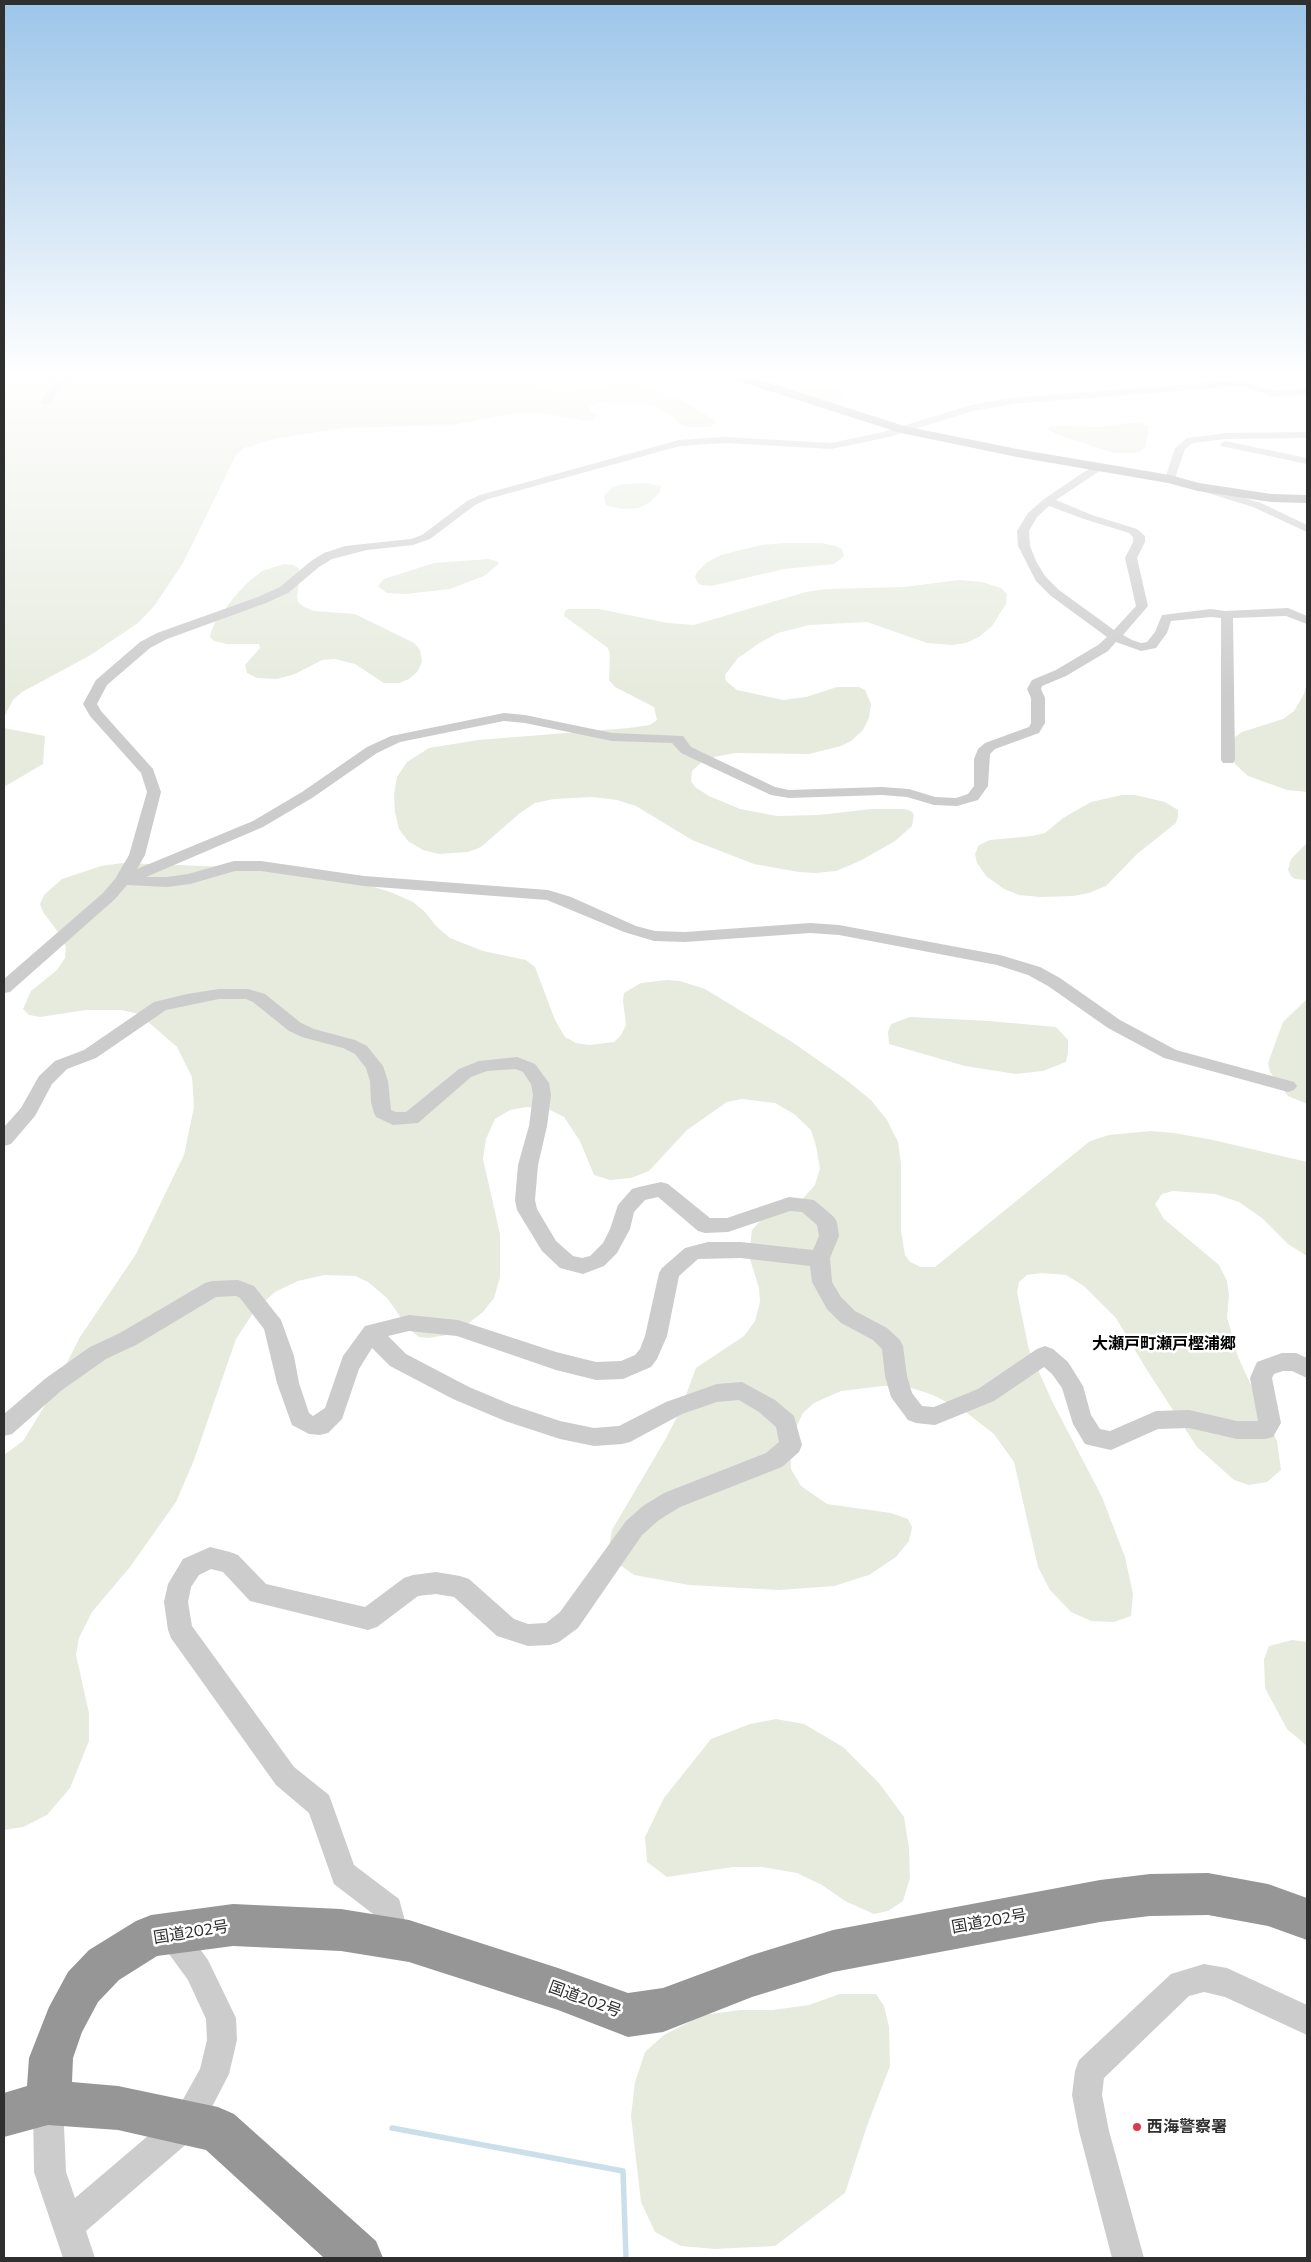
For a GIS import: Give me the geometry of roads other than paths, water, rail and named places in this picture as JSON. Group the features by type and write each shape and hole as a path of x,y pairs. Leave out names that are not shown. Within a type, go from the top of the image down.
{"highway":[{"name":"国道202号","path":"48,2103 51,2058 64,2022 83,1986 104,1965 151,1936 171,1933 233,1925 341,1930 408,1941 558,1989 628,2015 663,2010 752,1976 833,1951 1100,1901 1150,1895 1208,1894 1268,1905 1307,1919"},
{"path":"4,2115 48,2103 118,2108 218,2130 359,2258"}],"main road":[{"path":"1188,484 1271,498 1307,499"}],"street":[{"path":"4,988 108,896 122,881 137,855 154,792 148,772 95,713 90,704 101,684 145,646 170,633 262,600 284,590 316,564 344,550 413,542 426,537 471,503 493,494 531,484"},
{"path":"1074,484 1048,501 1032,515 1023,531 1024,546 1040,578 1054,593 1126,643 1140,647 1151,645 1161,633 1166,618 1210,613 1225,615 1288,612 1307,620"},
{"path":"1198,486 1257,505 1307,529"},
{"path":"122,881 258,824 307,795 372,750 396,739 488,719 525,719 612,737 678,739 686,750 771,791 789,794 882,791 909,793 934,801 957,802 973,797 981,786 981,760 984,752 990,746 1034,730 1038,723 1038,698 1034,689 1037,683 1061,672 1103,648 1114,635 1130,622 1142,606 1131,558 1139,542 1139,536 1133,531 1088,517 1048,501"},
{"path":"1225,615 1227,617 1228,760"},
{"path":"122,881 167,882 190,879 234,866 260,866 364,881 548,895 565,900 630,929 654,936 685,937 810,928 839,930 1000,960 1034,971 1054,982 1114,1024 1170,1054 1288,1086"},
{"path":"4,1139 28,1112 45,1080 61,1065 90,1054 160,1006 219,994 248,994 259,998 295,1027 308,1033 349,1044 361,1050 374,1066 379,1081 380,1102 383,1113 393,1119 410,1118 465,1074 485,1065 516,1063 529,1068 540,1083 542,1095 538,1126 528,1165 525,1200 527,1210 549,1246 567,1263 584,1266 598,1261 610,1248 620,1229 626,1210 639,1194 661,1190 685,1207 705,1226 728,1225 788,1204 807,1205 827,1222 828,1236 820,1258 822,1282 834,1303 848,1317 880,1334 892,1346 896,1376 902,1398 916,1414 935,1416 986,1395 1045,1355 1060,1368 1072,1386 1081,1418 1093,1437 1111,1441 1156,1420 1189,1419 1237,1430 1265,1430 1270,1423 1261,1378 1265,1368 1282,1362 1296,1362 1307,1369"},
{"path":"4,1426 54,1384 98,1353 128,1339 212,1289 238,1288 247,1292 274,1326 284,1356 288,1383 300,1419 309,1425 320,1426 334,1413 354,1356 372,1332 409,1323 458,1328 556,1361 567,1362 596,1372 623,1370 643,1361 649,1353 656,1336 670,1272 692,1253 708,1250 741,1250 800,1258 820,1258"},
{"path":"372,1332 398,1360 461,1393 505,1412 560,1430 594,1437 622,1435 674,1408 717,1393 742,1391 766,1406 786,1423 792,1445 774,1460 672,1500 651,1513 634,1528 569,1620 550,1634 528,1635 506,1628 460,1587 436,1583 413,1586 368,1619 259,1593 230,1562 210,1558 191,1568 180,1584 176,1602 180,1630 285,1776 319,1804 344,1874 389,1909 396,1939"},
{"path":"68,2225 187,2123 214,2074 222,2040 220,2018 198,1970 171,1933"},
{"path":"1128,2258 1086,2095 1090,2071 1181,1984 1204,1978 1227,1983 1307,2020"},
{"path":"48,2103 50,2172 79,2258"}],"waterway":[{"path":"392,2128 623,2171 626,2258"}],"place":[{"name":"西海警察署","path":"1137,2127"}],"district":[{"name":"大瀬戸町瀬戸樫浦郷","path":"1164,1344"}]}
